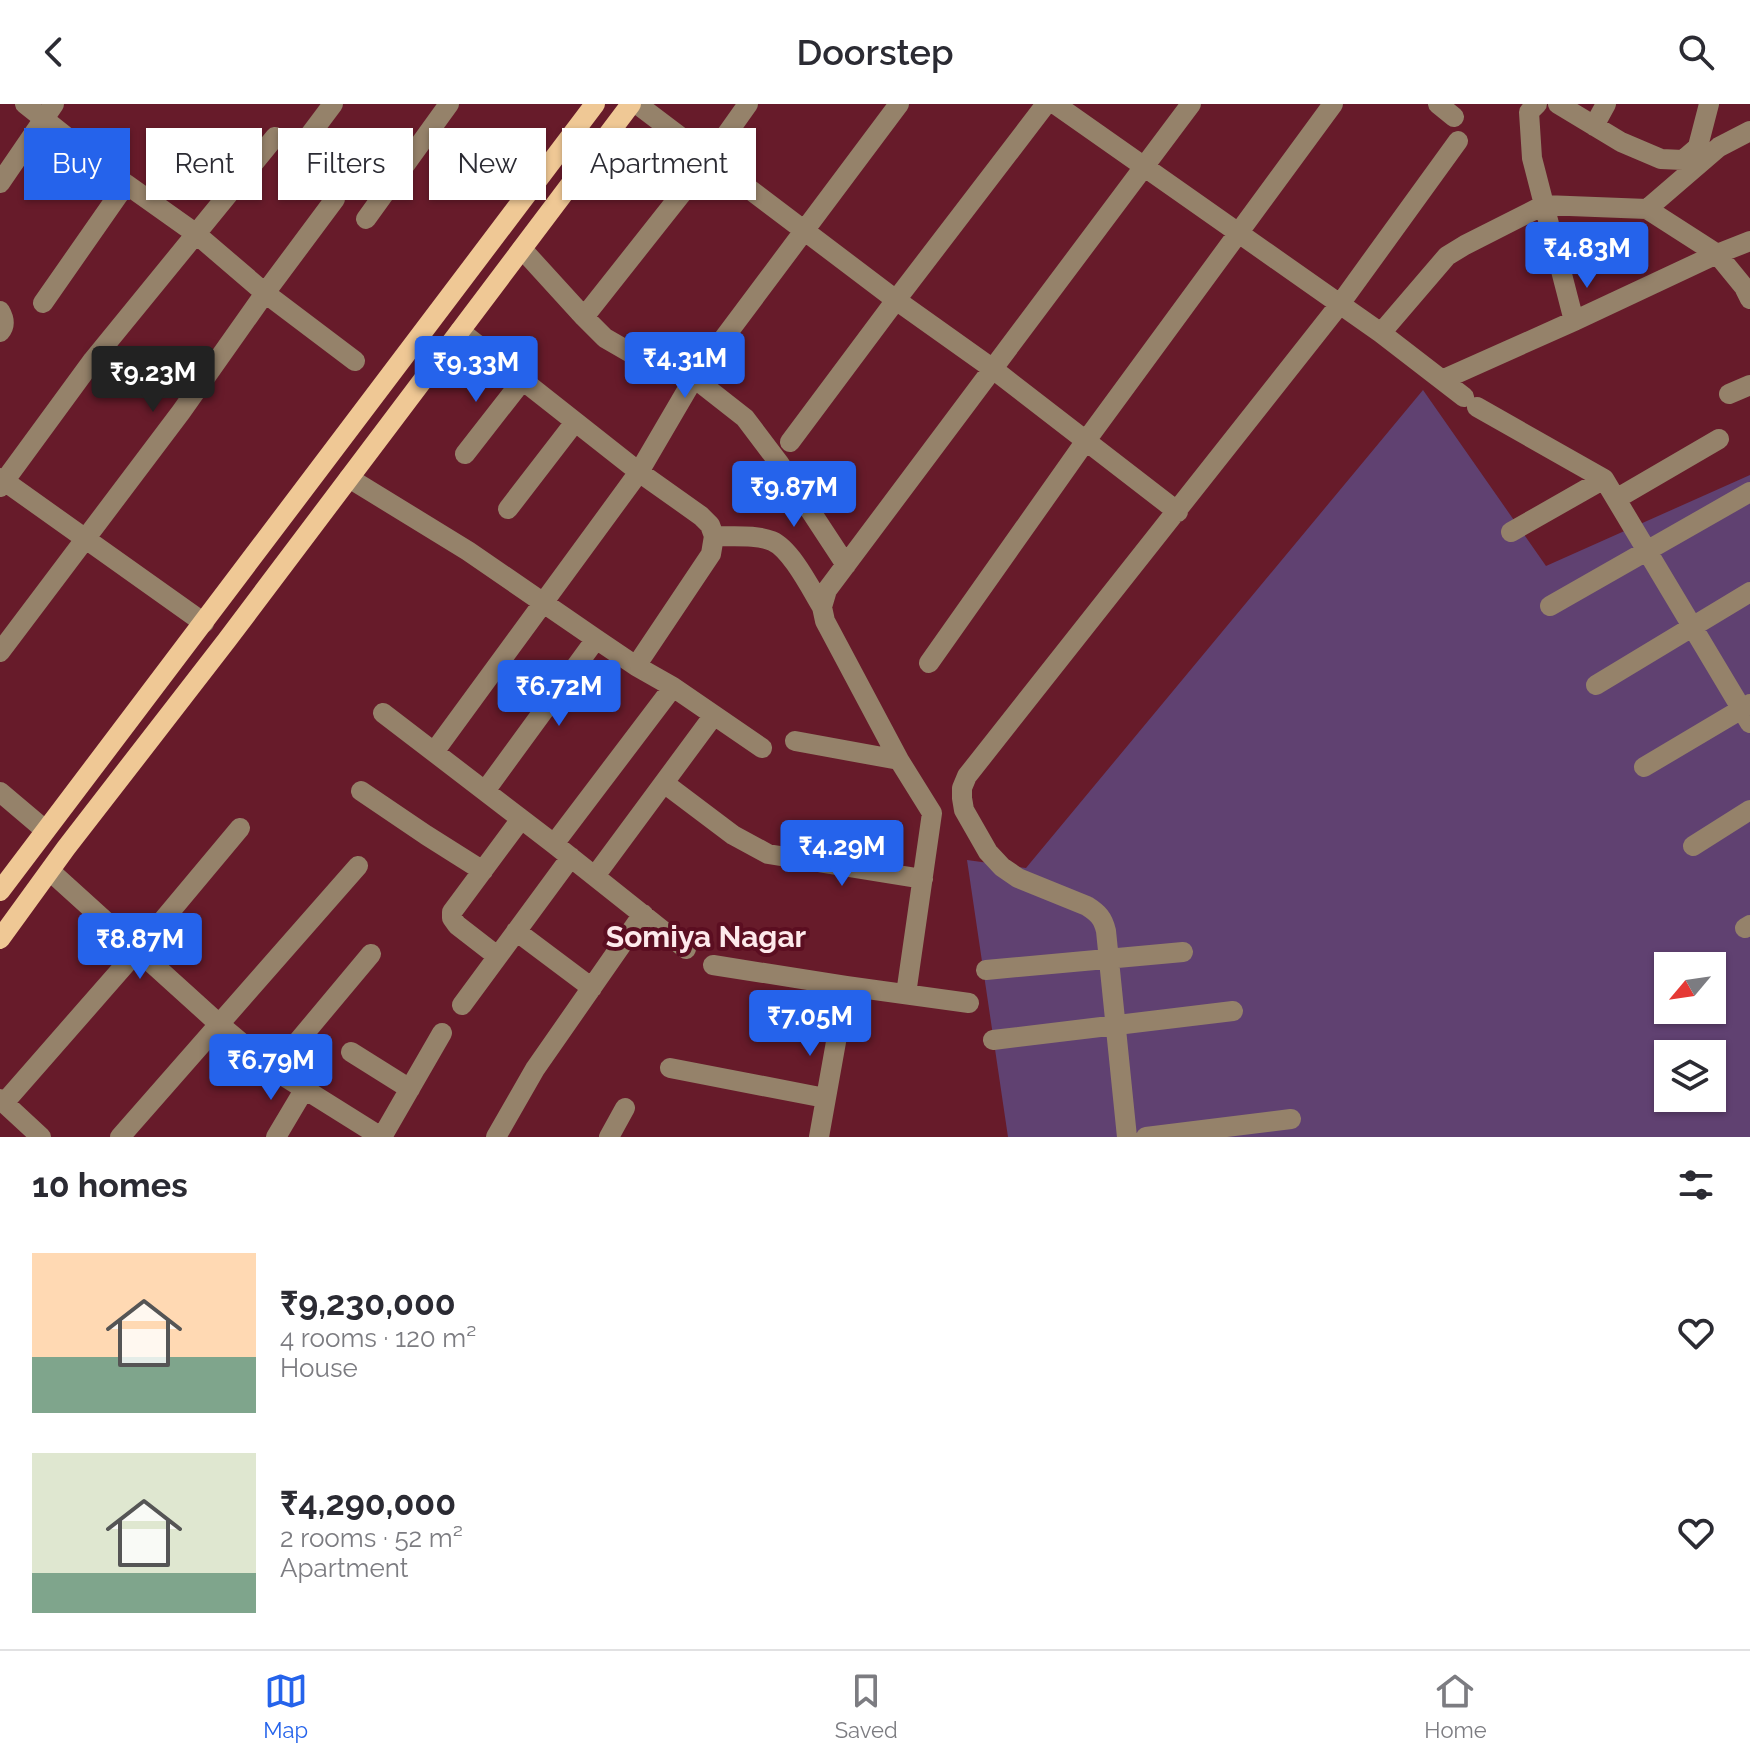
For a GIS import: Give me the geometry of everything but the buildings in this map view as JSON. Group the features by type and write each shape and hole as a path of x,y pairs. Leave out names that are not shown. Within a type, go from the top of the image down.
{"main road":[{"path":"0,891 595,104"},
{"path":"0,939 631,104"}],"street":[{"path":"25,104 49,111 67,128"},
{"path":"315,128 333,104"},
{"path":"366,219 449,104"},
{"path":"637,104 668,128"},
{"path":"731,128 748,104"},
{"path":"434,752 639,472 694,378 899,104"},
{"path":"790,442 1046,104"},
{"path":"1055,104 1381,333 1470,402 1604,479 1747,712 1644,767"},
{"path":"822,607 827,590 1191,104"},
{"path":"929,663 1085,442 1333,104"},
{"path":"1537,104 1529,112 1532,158 1574,321"},
{"path":"1558,104 1621,142 1661,159 1683,160 1698,147"},
{"path":"1594,126 1606,104"},
{"path":"1692,171 1709,104"},
{"path":"0,183 49,111"},
{"path":"1647,209 1719,147 1750,131"},
{"path":"204,623 2,482 93,360 275,137"},
{"path":"1127,1137 1104,921 1087,906 1018,878 1002,867 988,852 964,810 962,788 967,776 1006,725 1340,304 1458,141"},
{"path":"130,187 195,233 265,293 355,361"},
{"path":"756,195 993,369 1178,512"},
{"path":"43,303 115,200"},
{"path":"0,652 181,412 334,200"},
{"path":"584,317 677,200"},
{"path":"1381,333 1447,256 1544,205 1647,209 1717,254 1750,299"},
{"path":"1442,380 1750,241"},
{"path":"522,249 605,338 631,353 694,378 745,418 779,463 846,565"},
{"path":"0,311 4,319 0,332"},
{"path":"460,331 710,525 714,536 711,554 636,666"},
{"path":"465,454 522,381"},
{"path":"1729,394 1750,385"},
{"path":"508,509 575,422"},
{"path":"1616,499 1719,439"},
{"path":"349,478 468,551 762,748"},
{"path":"1511,532 1604,479"},
{"path":"1550,606 1750,492"},
{"path":"714,536 771,540 792,560 822,607 825,621 899,760 932,813 906,994"},
{"path":"1596,685 1750,592"},
{"path":"485,791 596,639"},
{"path":"462,1005 516,931 562,850 673,687"},
{"path":"383,713 686,949"},
{"path":"595,876 714,715"},
{"path":"795,741 899,760"},
{"path":"664,783 733,835 768,854 923,879"},
{"path":"361,791 483,871"},
{"path":"0,792 45,830"},
{"path":"1693,846 1750,810"},
{"path":"497,956 457,925 452,912 521,819"},
{"path":"41,1137 2,1101 138,950 240,828"},
{"path":"120,1137 358,866"},
{"path":"50,871 274,1070 382,1137 442,1033"},
{"path":"496,1137 535,1069 643,914"},
{"path":"516,931 592,988"},
{"path":"986,970 1183,952"},
{"path":"274,1070 371,954"},
{"path":"713,965 969,1003"},
{"path":"819,1137 846,986"},
{"path":"993,1040 1233,1011"},
{"path":"351,1052 410,1089"},
{"path":"670,1068 825,1098"},
{"path":"276,1137 304,1090"},
{"path":"609,1137 625,1108"},
{"path":"1146,1137 1291,1119"}],"shaded area":[{"path":"1423,390 1546,566 1750,475 1750,1137 1008,1137 967,860 1026,868"}],"district":[{"name":"Somiya Nagar","path":"706,937"}]}
